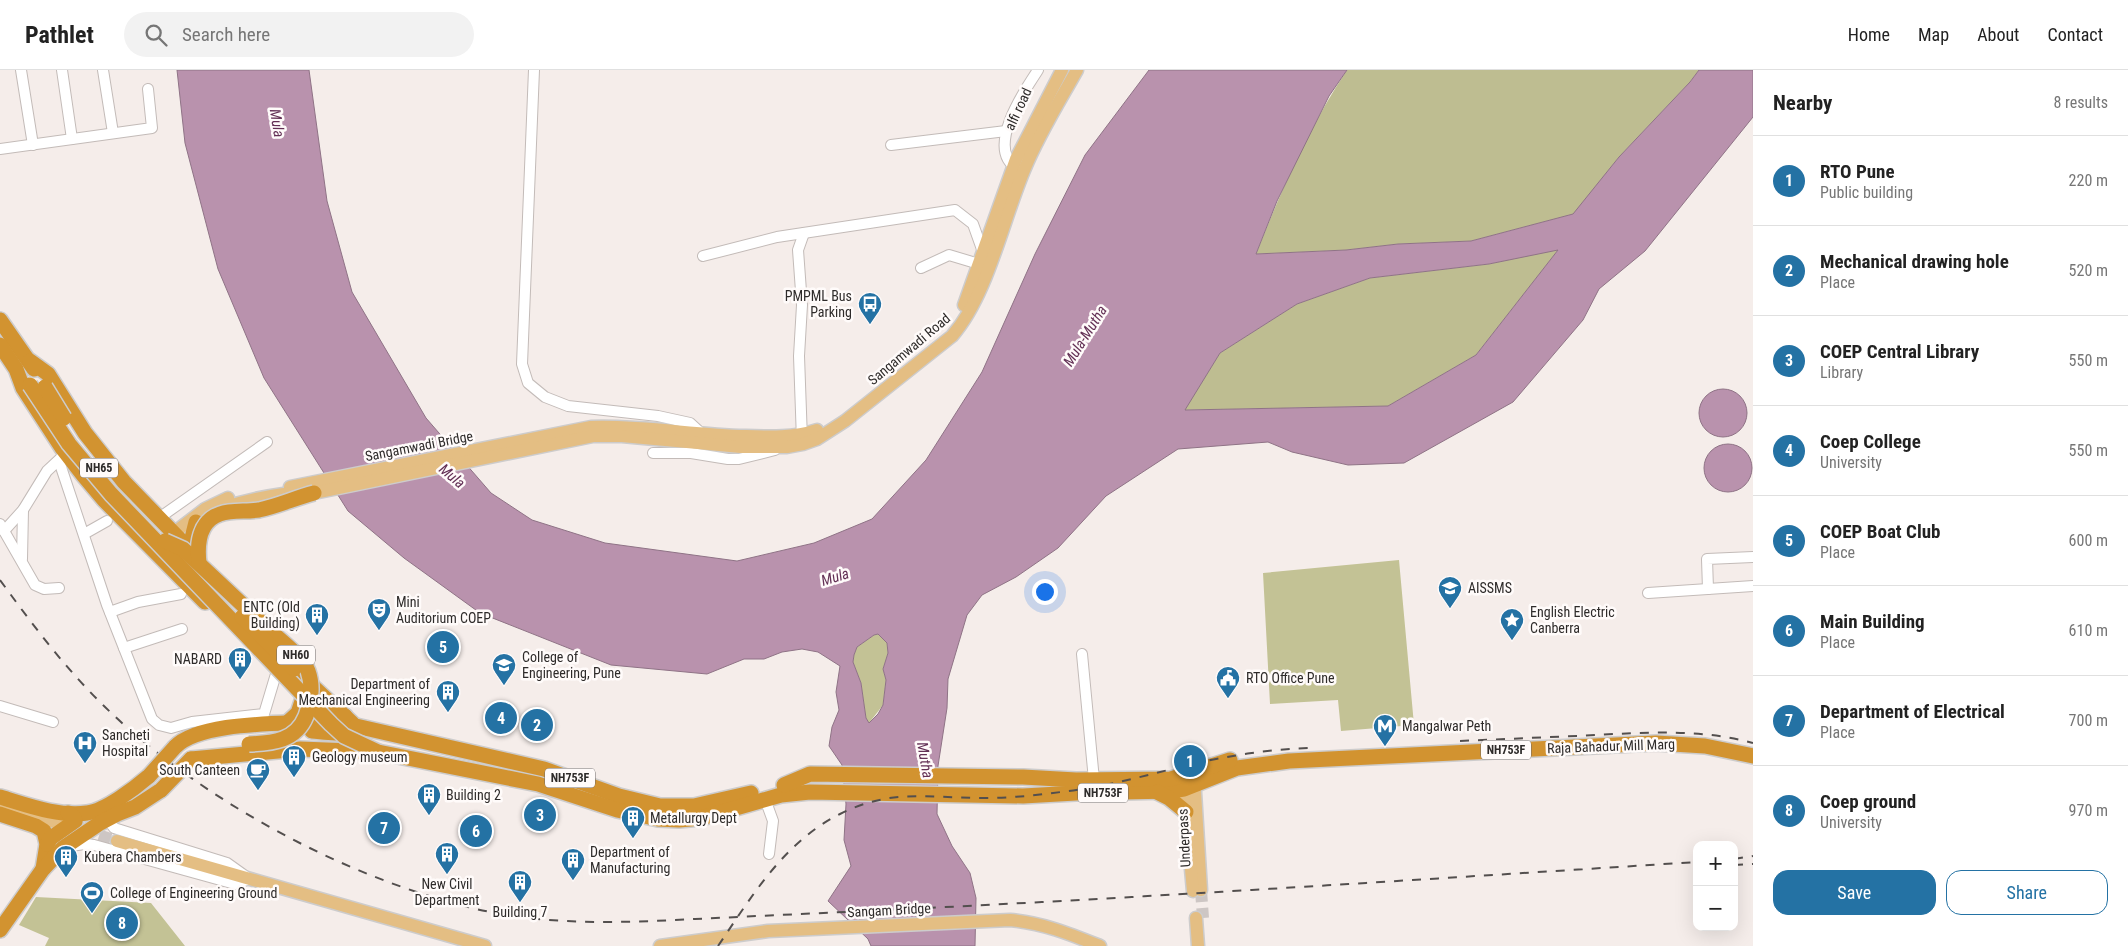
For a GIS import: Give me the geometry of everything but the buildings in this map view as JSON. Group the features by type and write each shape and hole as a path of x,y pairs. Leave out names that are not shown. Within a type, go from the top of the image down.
{"highway":[{"path":"0,320 30,361 48,374 85,433 104,457 124,482 158,518 164,544 350,721"},
{"name":"NH60","path":"0,345 16,369 23,388 62,457 104,500 164,544 198,594 302,701 322,728"},
{"name":"NH65","path":"30,361 38,386 79,444 102,472 164,544 183,549 195,558"},
{"path":"16,369 38,386 69,444 111,494 344,736 378,752"},
{"path":"195,558 202,530 213,518 221,514 257,510 314,493"},
{"path":"196,522 191,542 195,558 300,664 298,673"},
{"name":"NH60","path":"181,753 202,752 220,747 272,743 283,740 298,730 303,722 310,700 311,687 308,670 292,651 195,558"},
{"path":"286,724 298,713 302,701"},
{"path":"0,930 43,869 63,848 106,816 138,785 155,782 181,753 208,739 222,736 322,728 350,721"},
{"name":"NH753F","path":"350,721 544,769 619,796 660,806 679,807 710,804 784,785 810,783 1023,787"},
{"path":"181,753 186,739 216,729 310,722 322,728"},
{"name":"Raja Bahadur Mill Marg","path":"1023,787 1045,790 1157,792 1189,781 1259,764 1656,734 1706,737 1753,746"},
{"name":"Raja Bahadur Mill Marg","path":"1474,747 1664,744 1712,747 1753,756"},
{"path":"181,753 300,748 378,752"},
{"name":"NH753F","path":"378,752 538,784 617,810 658,819 701,818 810,783"},
{"name":"Raja Bahadur Mill Marg","path":"1023,787 1094,780 1171,779 1189,781"},
{"name":"Raja Bahadur Mill Marg","path":"1045,790 1094,780"},
{"path":"1157,792 1169,798 1186,812"},
{"path":"0,797 48,810 67,819 88,813 106,816"},
{"path":"0,814 36,826 44,831 47,844 43,869"},
{"path":"47,844 51,838 75,821 74,817 67,819"}],"main road":[{"name":"Sangamwadi Road","path":"802,439 856,404 950,325 963,308 981,258 1018,169 1062,70"},
{"name":"Sangamwadi Road","path":"702,440 785,442 817,439 845,421 952,336 961,325 980,288 1018,169 1076,70"},
{"name":"Sangamwadi Bridge","path":"164,544 196,522 207,511 251,500 297,492 314,493 569,435 591,427 624,426 702,440"},
{"name":"Sangamwadi Bridge","path":"164,544 207,511 229,498 569,435"},
{"name":"Underpass","path":"1189,781 1197,891 1186,812 1189,781"},
{"path":"0,806 67,819"},
{"path":"117,840 485,946"},
{"path":"1198,946 1199,918 1206,946"},
{"name":"Sangam Bridge","path":"660,946 768,931 1010,920 1035,922 1100,946"}],"street":[{"path":"21,70 33,144"},
{"path":"62,70 72,139"},
{"path":"103,70 113,133"},
{"path":"534,70 522,364 528,383 545,398 568,406 658,416 690,423 702,440"},
{"name":"alfi road","path":"1018,169 1005,151 1006,131 1020,97 1038,70"},
{"path":"0,149 152,128 148,89"},
{"path":"891,145 1006,131"},
{"path":"703,256 777,237 955,210 973,224 981,258 949,255 920,268"},
{"path":"802,439 800,365 802,293 798,250 804,233"},
{"path":"158,518 268,442"},
{"path":"653,453 692,453 739,459 785,442"},
{"path":"59,588 39,588 35,585 2,527 23,510 47,471 62,457 84,534 110,612 152,719 159,725 171,728 192,722 264,714 276,674"},
{"path":"22,560 23,510"},
{"path":"84,534 107,521"},
{"path":"1708,589 1707,559 1753,557"},
{"path":"1648,593 1753,586"},
{"path":"110,612 138,602 181,594"},
{"path":"124,648 182,629"},
{"path":"1082,654 1094,780"},
{"path":"0,706 53,722"},
{"path":"765,799 773,821 769,854"},
{"path":"106,816 114,828 227,863 237,868 250,879"},
{"path":"63,848 85,844 94,845 235,884 250,879"}],"shaded area":[{"path":"1347,70 1699,70 1619,157 1574,214 1471,241 1256,254 1275,207 1308,137"},
{"path":"1559,249 1476,355 1388,406 1184,410 1220,353 1297,304 1370,278 1489,264"},
{"path":"1399,560 1414,725 1341,731 1338,700 1270,704 1263,573"},
{"path":"878,634 887,643 888,653 883,669 886,680 883,705 869,723 866,719 861,683 853,662 857,647"},
{"name":"College of Engineering Ground","path":"36,897 151,903 185,946 45,946 49,938 19,925"}],"water":[{"path":"177,70 309,70 327,201 352,292 426,418 491,493 532,520 605,543 737,561 814,543 872,519 926,460 982,372 1035,254 1085,155 1149,70 1347,70 1329,96 1277,201 1256,254 1471,241 1573,214 1619,157 1699,70 1753,70 1753,117 1645,251 1599,289 1583,320 1513,402 1404,463 1348,465 1292,452 1268,442 1178,449 1106,496 1058,548 1016,577 982,595 967,615 948,679 947,708 938,766 937,814 952,846 970,873 976,898 975,946 871,946 868,939 828,901 851,866 844,840 846,804 842,765 829,746 832,727 839,710 836,692 840,666 818,652 802,649 782,652 764,659 744,659 707,674 611,665 480,613 404,558 348,511 264,378 218,269 185,143","holes":["1558,250 1476,355 1388,406 1185,410 1220,353 1297,304 1370,278 1489,264","878,634 887,643 888,653 883,669 886,680 883,705 878,714 869,723 866,718 861,683 853,662 857,647"]},
{"path":"1718,389 1728,389 1740,396 1747,408 1747,418 1740,430 1728,437 1718,437 1710,433 1703,426 1699,418 1699,408 1703,400 1710,393"},
{"path":"1723,444 1733,444 1745,451 1752,463 1752,473 1745,485 1733,492 1723,492 1715,488 1708,481 1704,473 1704,463 1708,455 1715,448"}],"tunnel":[{"path":"82,830 117,841"},
{"path":"1201,890 1203,918"}],"railway":[{"path":"0,580 62,661 104,706 141,740 227,802 321,854 370,875 419,893 496,913 581,922 667,920 1292,888 1693,862"},
{"path":"1460,741 1676,733 1715,735 1753,743"},
{"path":"718,946 771,872 802,839 840,814 859,806 877,801 911,796 995,798 1058,792 1105,785 1228,757 1274,750 1310,748"},
{"path":"1738,858 1753,856"},
{"path":"1738,865 1753,864"}],"place":[{"name":"PMPML Bus Parking","path":"870,325"},
{"name":"AISSMS","path":"1450,609"},
{"name":"Mini Auditorium COEP","path":"379,631"},
{"name":"ENTC (Old Building)","path":"317,636"},
{"name":"English Electric Canberra","path":"1512,641"},
{"name":"COEP Boat Club","path":"443,647"},
{"name":"NABARD","path":"240,680"},
{"name":"College of Engineering, Pune","path":"504,686"},
{"name":"RTO Office Pune","path":"1228,699"},
{"name":"Department of Mechanical Engineering","path":"448,713"},
{"name":"Coep College","path":"501,718"},
{"name":"Mechanical drawing hole","path":"537,725"},
{"name":"Mangalwar Peth","path":"1385,747"},
{"name":"RTO Pune","path":"1190,761"},
{"name":"Sancheti Hospital","path":"85,764"},
{"name":"Geology museum","path":"294,778"},
{"name":"South Canteen","path":"258,791"},
{"name":"COEP Central Library","path":"540,815"},
{"name":"Building 2","path":"429,816"},
{"name":"Department of Electrical","path":"384,828"},
{"name":"Main Building","path":"476,831"},
{"name":"Metallurgy Dept","path":"633,839"},
{"name":"New Civil Department","path":"447,875"},
{"name":"Kubera Chambers","path":"66,878"},
{"name":"Department of Manufacturing","path":"573,881"},
{"name":"Building 7","path":"520,903"},
{"name":"College of Engineering Ground","path":"92,914"},
{"name":"Coep ground","path":"122,923"}],"water label":[{"name":"Mula","path":"277,123"},
{"name":"Mula-Mutha","path":"1085,336"},
{"name":"Mula","path":"452,476"},
{"name":"Mula","path":"835,577"},
{"name":"Mutha","path":"925,760"}]}
